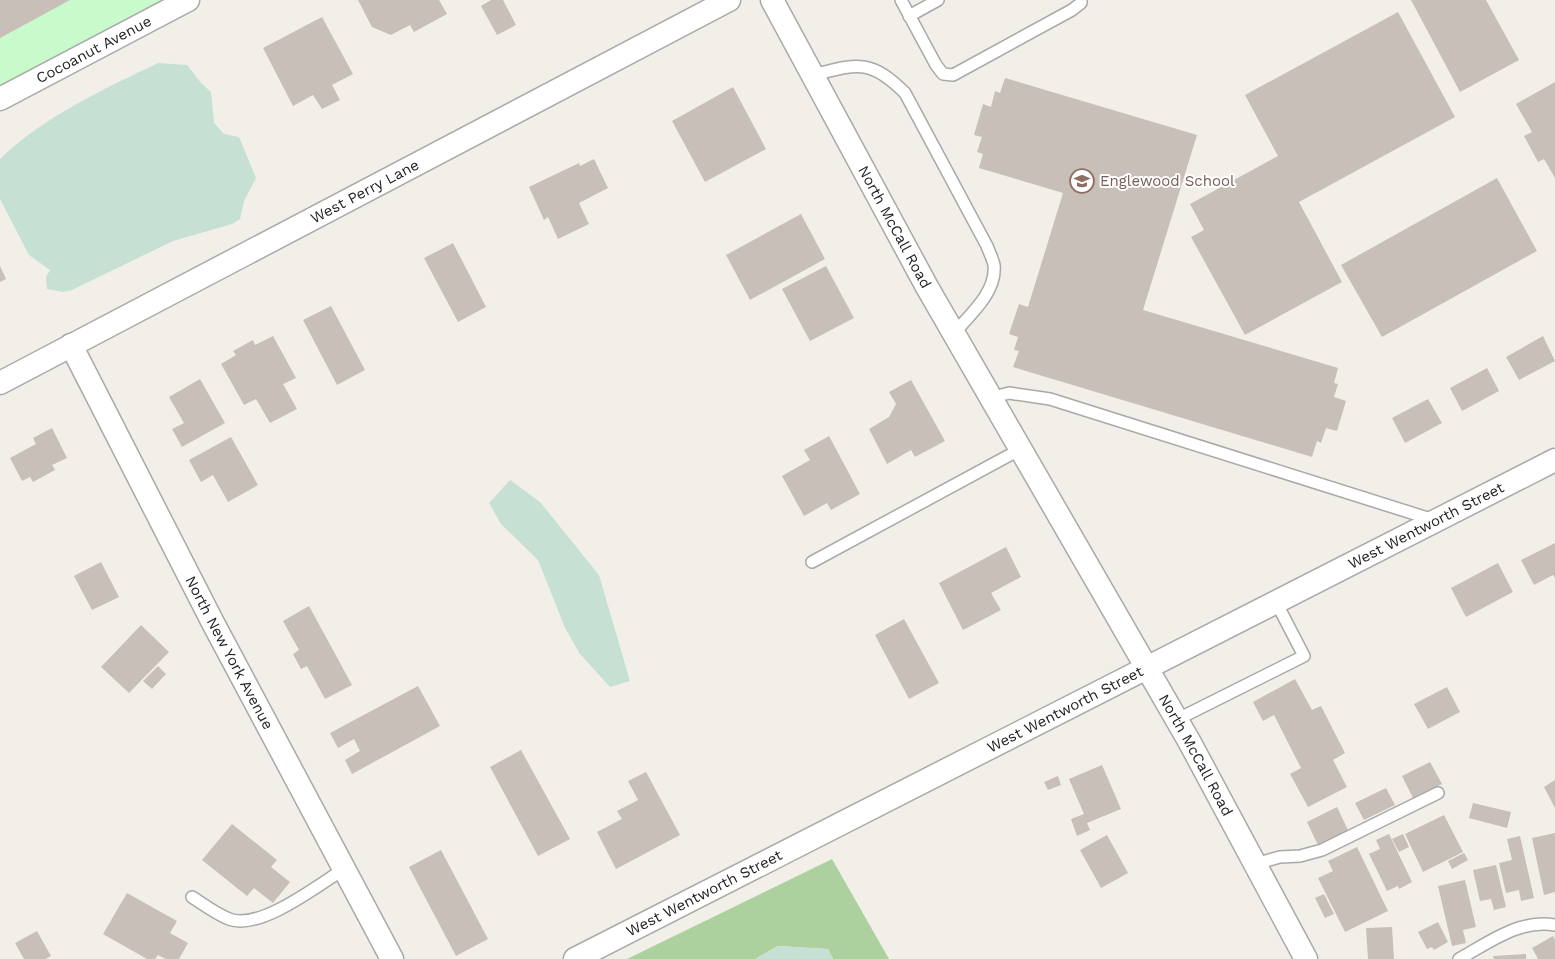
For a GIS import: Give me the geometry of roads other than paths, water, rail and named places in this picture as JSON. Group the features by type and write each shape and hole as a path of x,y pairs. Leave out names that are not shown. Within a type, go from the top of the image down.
{"street":[{"name":"Cocoanut Avenue","path":"0,99 160,6 188,0"},
{"name":"West Perry Lane","path":"0,383 729,0"},
{"name":"North McCall Road","path":"772,0 953,334 1176,720 1306,959"},
{"name":"North New York Avenue","path":"71,345 212,621 392,959"},
{"name":"West Wentworth Street","path":"575,959 1555,460"}],"lane":[{"path":"901,0 943,74 953,76 1072,10 1082,2 1081,0"},
{"path":"909,16 938,0"},
{"path":"813,75 854,65 874,68 890,78 905,93 987,246 994,264 993,282 984,297 953,334"},
{"path":"990,398 1009,393 1050,399 1436,521"},
{"path":"812,562 1020,450"},
{"path":"1176,720 1304,656 1276,602"},
{"path":"1255,864 1322,850 1438,793"},
{"path":"192,897 230,920 254,920 285,906 344,869"},
{"path":"1459,959 1525,925 1541,923 1555,925"}],"place":[{"name":"Englewood School","path":"1082,181"}]}
